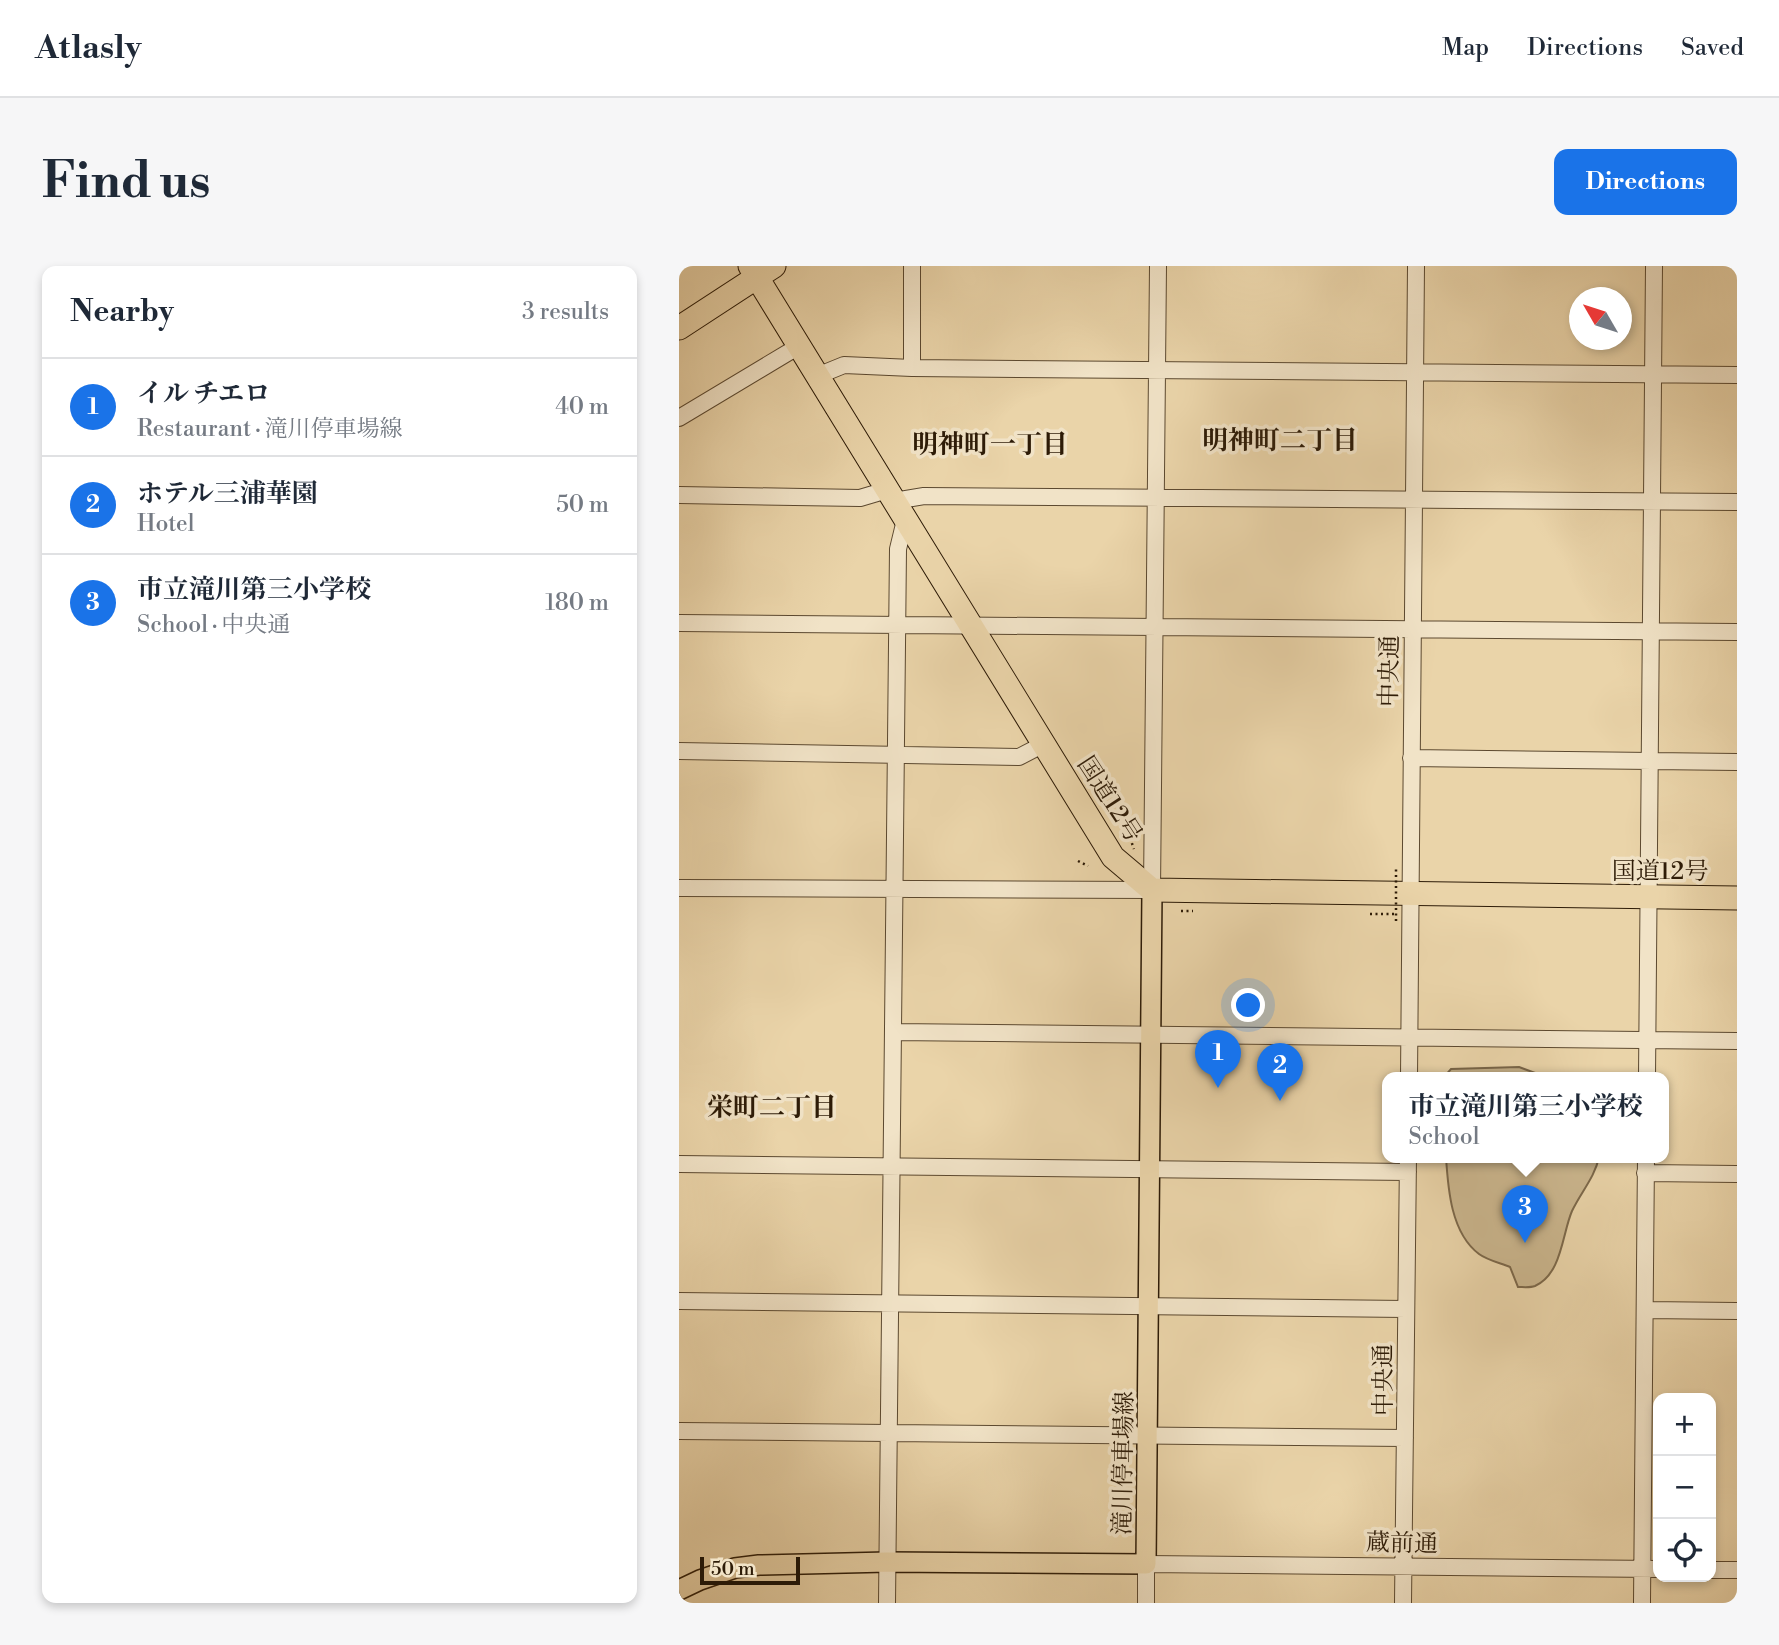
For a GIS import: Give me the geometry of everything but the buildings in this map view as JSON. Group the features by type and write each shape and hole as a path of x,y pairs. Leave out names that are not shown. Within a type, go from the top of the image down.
{"highway":[{"path":"679,328 760,270"},
{"name":"国道12号","path":"760,270 817,376 1113,857 1152,890 1737,898"}],"main road":[{"name":"滝川停車場線","path":"679,1590 735,1568 759,1565 887,1562 1146,1564 1152,890"}],"street":[{"path":"912,266 912,368"},
{"path":"679,888 1152,890 1158,266"},
{"name":"中央通","path":"1409,1072 1416,266"},
{"path":"1647,1072 1654,266"},
{"path":"679,418 799,346"},
{"path":"817,376 844,365 912,368 1737,375"},
{"path":"679,495 860,498 895,503 924,496 1737,502"},
{"path":"887,1603 898,549 895,503"},
{"path":"679,623 1737,632"},
{"path":"679,751 1019,757 1044,744"},
{"path":"1411,758 1737,762"},
{"path":"893,1032 1737,1041"},
{"path":"679,1164 1149,1170 1408,1165"},
{"name":"中央通","path":"1403,1603 1408,1165"},
{"path":"1641,1603 1650,1569 1645,1310 1646,1165 1737,1174"},
{"path":"679,1301 1406,1309"},
{"path":"1645,1310 1737,1311"},
{"path":"679,1431 1405,1438"},
{"path":"1146,1564 1146,1603"},
{"name":"蔵前通","path":"1146,1564 1650,1569"},
{"path":"1716,1570 1737,1570"}],"path":[{"path":"1130,838 1134,849"},
{"path":"1078,861 1088,866"},
{"path":"1396,868 1396,921"},
{"path":"1181,911 1193,911"},
{"path":"1370,914 1394,914"}],"shaded area":[{"path":"1519,1067 1532,1072 1448,1072 1451,1069"},
{"path":"1446,1163 1597,1163 1572,1211 1556,1263 1544,1280 1533,1287 1518,1287 1510,1267 1482,1256 1470,1245 1457,1223"}],"place":[{"name":"イル チエロ","path":"1218,1088"},
{"name":"ホテル三浦華園","path":"1280,1101"},
{"name":"市立滝川第三小学校","path":"1525,1243"}],"district":[{"name":"明神町二丁目","path":"1280,440"},
{"name":"明神町一丁目","path":"990,444"},
{"name":"栄町二丁目","path":"772,1107"}]}
